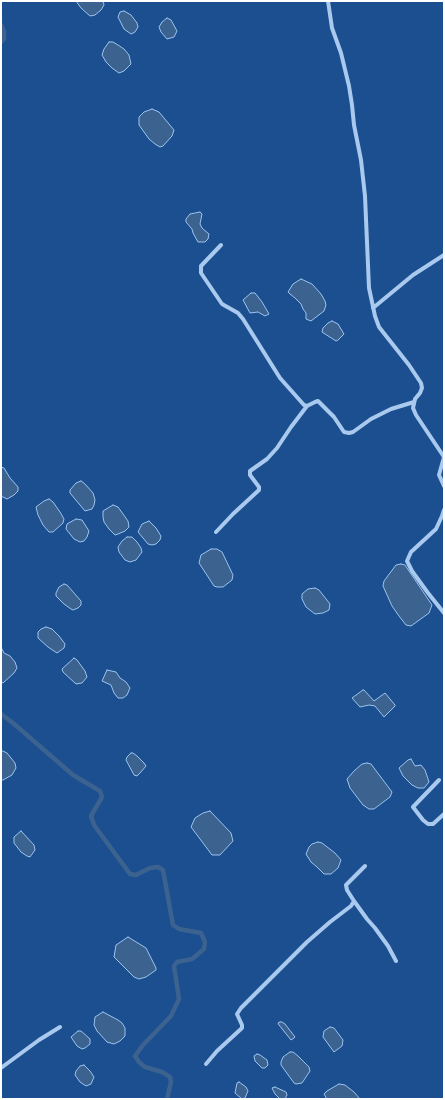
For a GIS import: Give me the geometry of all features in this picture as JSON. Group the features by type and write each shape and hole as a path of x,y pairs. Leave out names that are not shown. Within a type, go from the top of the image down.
{"street":[{"path":"328,1 332,28 341,53 352,105 354,125 361,160 369,288 373,308 379,327 405,359 421,383 422,388 414,402 413,408 444,457 439,475 444,486"},
{"path":"220,245 201,266 201,273 222,304 238,313 280,378 304,405 307,406"},
{"path":"373,308 414,275 444,255"},
{"path":"216,532 232,514 259,490 259,487 250,475 250,471 267,459 277,448 307,406 318,401 334,417 344,432 349,433 353,432 371,419 391,409 414,402"},
{"path":"444,510 436,529 411,552 408,561 412,571 444,612"},
{"path":"439,780 413,807 428,824 433,824 444,814"},
{"path":"365,866 346,885 347,890 375,928 396,961"},
{"path":"206,1064 217,1051 242,1028 242,1024 237,1014 241,1008 307,942 351,906 354,901"},
{"path":"1,1068 39,1040 60,1027"}],"water":[{"path":"76,1 103,1 104,5 95,15 90,16"},
{"path":"124,11 131,15 137,23 138,27 135,32 131,34 124,29 118,17 120,12"},
{"path":"167,18 171,20 177,31 174,37 167,39 159,27"},
{"path":"109,42 113,42 118,45 129,55 131,64 124,71 119,73 112,68 102,55"},
{"path":"152,109 159,112 174,130 172,136 163,146 160,147 149,139 139,125 139,117 144,112"},
{"path":"200,212 202,214 200,224 209,234 208,239 205,242 198,242 192,229 186,222 186,219 190,214"},
{"path":"301,279 312,284 321,294 326,305 324,311 311,321 306,319 306,313 301,304 288,292 293,284"},
{"path":"251,293 255,293 269,314 265,316 258,312 250,313 243,300"},
{"path":"332,321 338,324 344,334 336,341 322,332 323,328"},
{"path":"1,467 4,468 18,487 18,491 7,499 1,496"},
{"path":"81,481 93,493 95,500 92,509 85,511 70,493 70,490 76,483"},
{"path":"49,499 53,502 64,519 63,523 53,532 49,532 43,525 36,507"},
{"path":"113,505 118,507 128,521 129,527 125,531 115,535 104,522 103,517 103,511"},
{"path":"76,519 82,520 89,531 84,541 80,542 74,539 66,529 67,524"},
{"path":"149,521 161,536 160,540 156,544 152,545 148,544 138,532 142,524"},
{"path":"127,537 132,537 137,542 142,552 136,560 130,562 125,560 119,552 118,547"},
{"path":"211,549 217,549 222,552 233,575 232,580 223,587 214,586 199,563 201,555"},
{"path":"396,565 405,565 432,605 429,613 411,626 406,625 392,606 383,586 384,581"},
{"path":"64,584 67,585 81,601 81,605 78,608 73,610 71,609 56,596 59,587"},
{"path":"315,588 319,590 330,604 329,610 323,613 315,614 306,607 302,599 302,594 308,589"},
{"path":"46,627 52,629 65,644 64,648 57,653 38,638 38,632"},
{"path":"1,647 4,653 10,656 15,662 17,668 14,673 3,683 1,682"},
{"path":"74,658 85,671 87,677 82,683 76,684 63,672 62,669"},
{"path":"107,670 116,672 130,688 127,695 123,698 118,698 111,685 102,681"},
{"path":"363,690 374,701 385,693 395,706 384,717 375,706 369,705 360,707 352,698"},
{"path":"1,751 7,753 15,763 16,768 12,775 3,780 1,780"},
{"path":"131,753 137,756 146,766 137,776 134,775 126,760"},
{"path":"411,759 415,766 421,765 425,770 429,782 424,788 418,788 412,785 403,776 399,768"},
{"path":"362,764 371,764 392,792 390,797 374,809 369,809 363,805 350,788 347,779"},
{"path":"210,811 231,833 233,841 220,855 212,855 191,827 195,818"},
{"path":"21,831 34,845 35,850 30,857 21,852 14,843 14,837"},
{"path":"318,842 322,843 335,853 341,860 338,868 331,874 324,874 311,862 306,854 312,844"},
{"path":"128,937 146,948 156,968 156,970 146,977 139,979 134,977 114,957 116,945"},
{"path":"103,1012 118,1020 125,1028 125,1036 114,1044 107,1042 97,1031 94,1025 95,1017"},
{"path":"280,1022 285,1024 295,1037 294,1038 291,1040 279,1025 278,1023"},
{"path":"330,1027 334,1028 343,1040 342,1046 334,1052 323,1037 324,1031"},
{"path":"78,1031 81,1031 90,1039 90,1044 82,1049 77,1046 71,1037"},
{"path":"290,1052 293,1052 309,1067 310,1071 302,1083 294,1083 281,1065 283,1057"},
{"path":"257,1054 267,1060 268,1065 265,1068 262,1068 255,1061 254,1056"},
{"path":"84,1065 94,1077 91,1084 86,1086 80,1082 75,1075 80,1066"},
{"path":"239,1082 246,1087 248,1091 245,1098 242,1099 235,1093 237,1083"},
{"path":"339,1084 345,1085 360,1099 327,1099 324,1094"},
{"path":"275,1087 286,1092 287,1095 285,1099 280,1099 275,1094 272,1088"}],"waterway":[{"path":"1,25 4,31 4,39 1,42"},
{"path":"1,714 73,775 100,791 102,797 91,816 94,825 130,874 136,875 150,868 158,867 163,870 173,925 179,929 201,933 205,942 204,949 192,959 177,962 174,966 179,999 171,1016 143,1045 135,1056 145,1067 162,1072 170,1077 171,1082 167,1099"}]}
